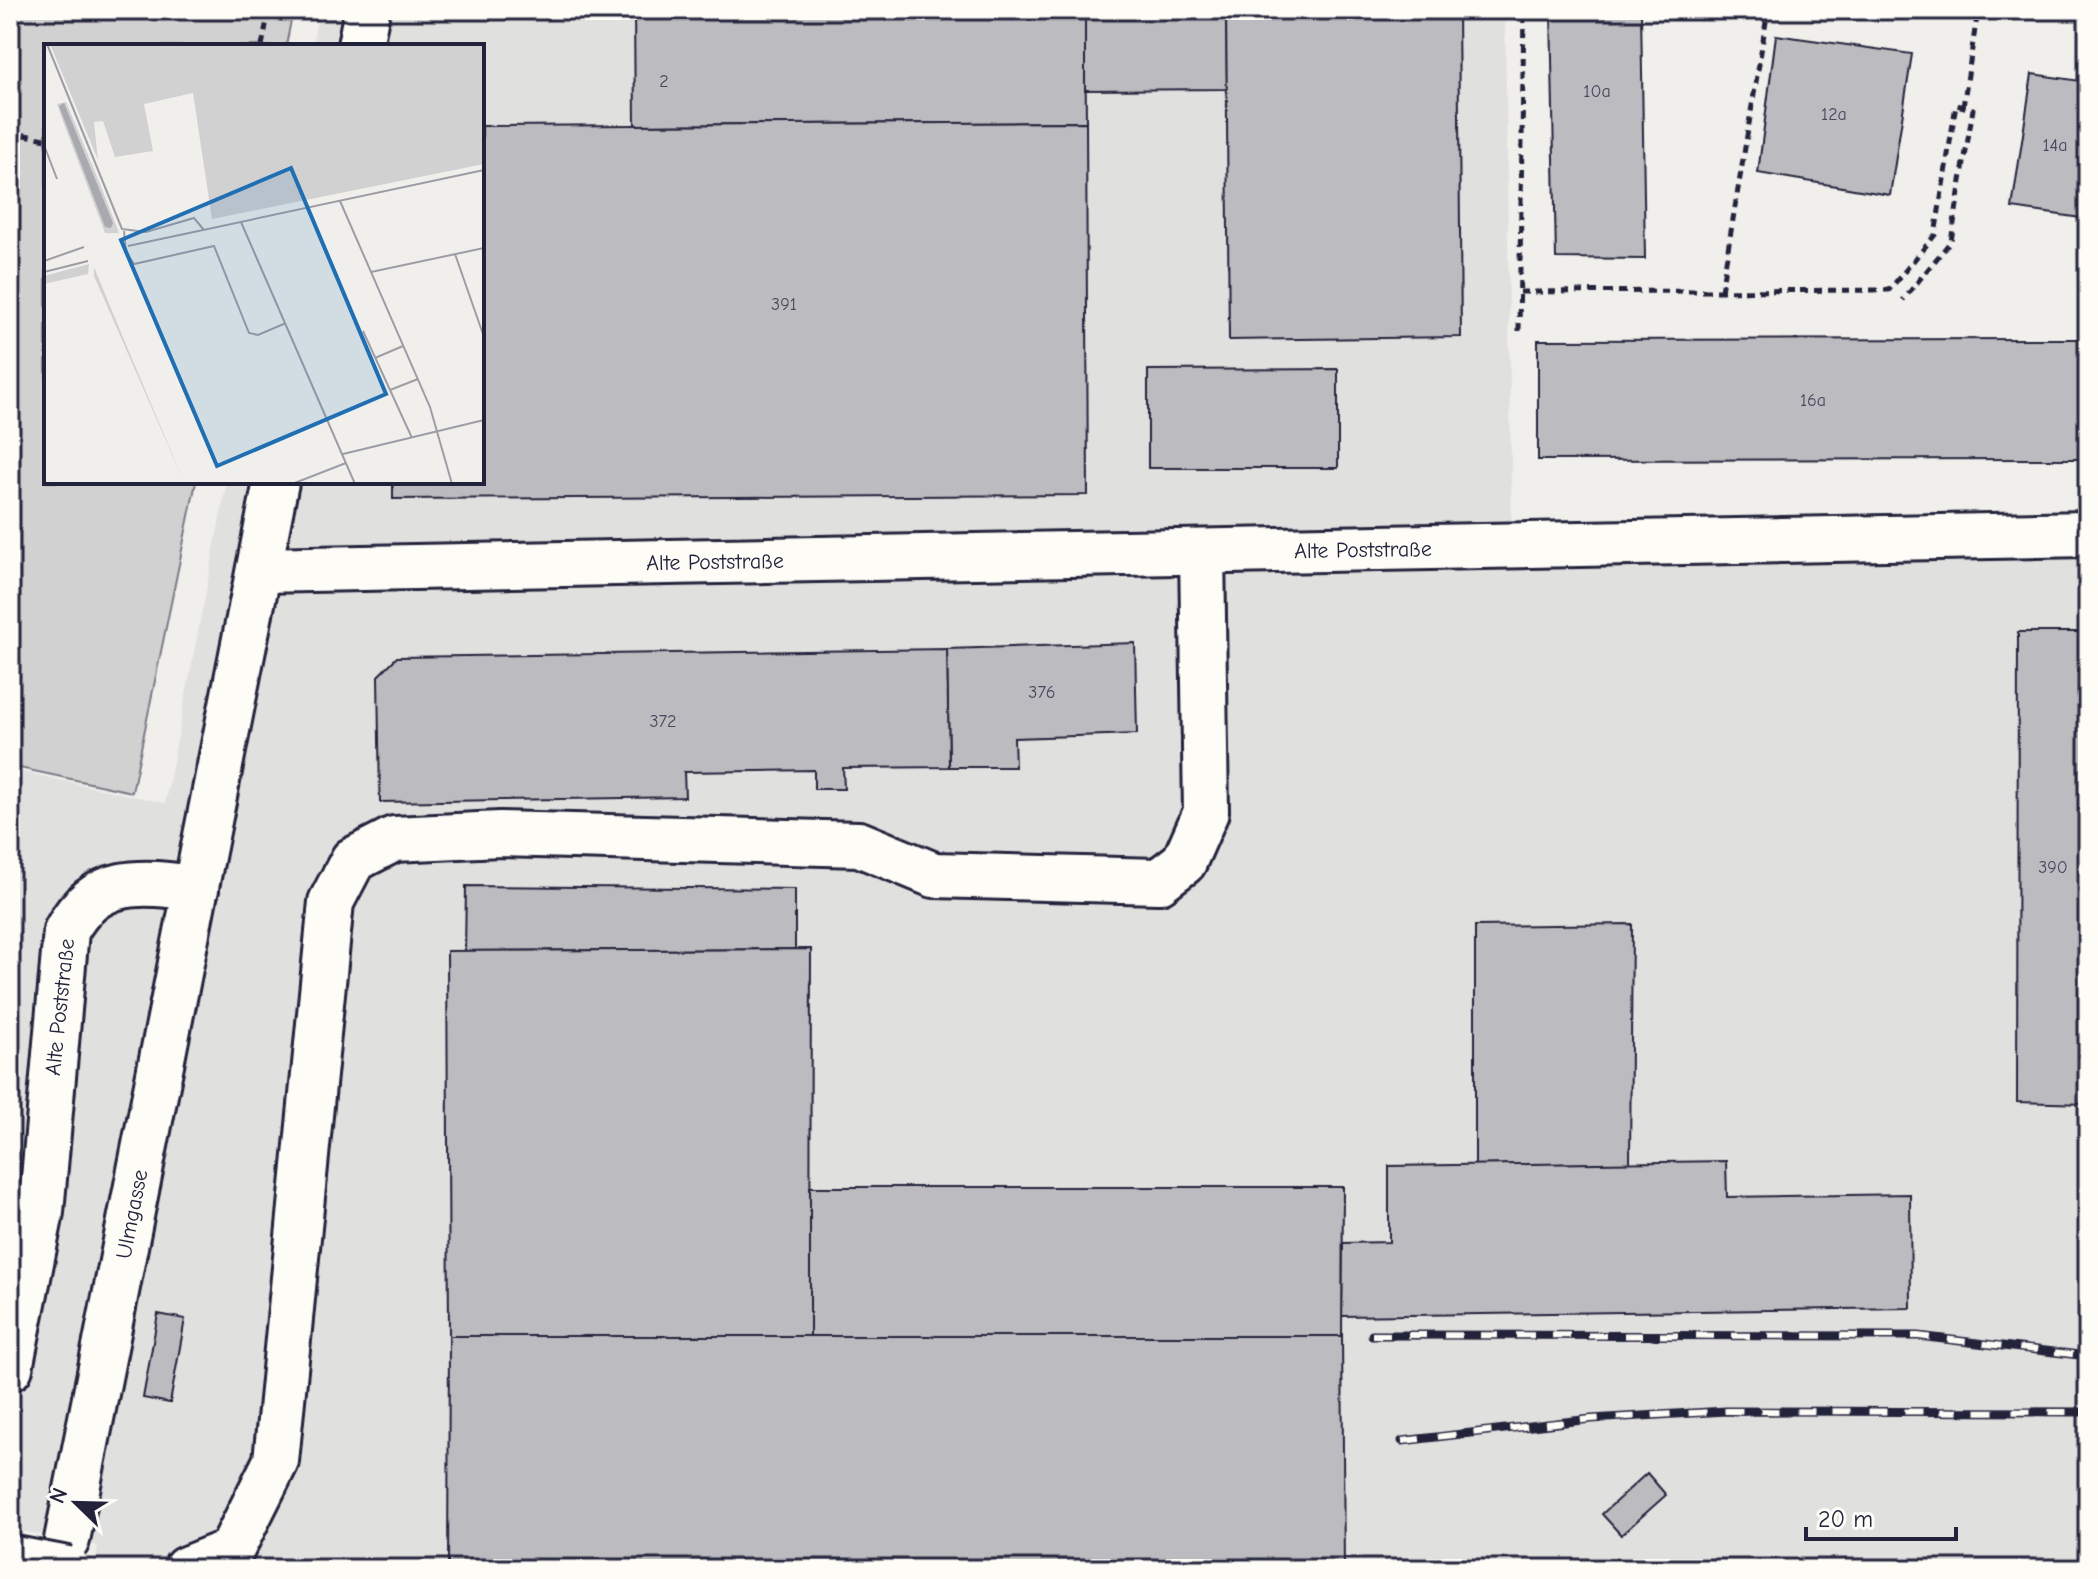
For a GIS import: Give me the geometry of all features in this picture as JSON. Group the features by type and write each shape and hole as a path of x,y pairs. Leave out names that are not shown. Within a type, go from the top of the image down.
{"street":[{"path":"360,44 367,10"},
{"path":"196,889 276,484"},
{"name":"Alte Poststraße","path":"259,570 2088,534"},
{"path":"186,1569 231,1551 276,1461 331,902 353,860 394,839 500,834 859,844 934,875 1159,881 1184,862 1206,812 1202,552"},
{"name":"Alte Poststraße","path":"10,1368 41,1212 66,931 79,906 116,885 168,885 196,889"},
{"name":"Ulmgasse","path":"68,1554 196,889"},
{"path":"10,1558 68,1554"}],"path":[{"path":"262,44 269,10"},
{"path":"1519,331 1524,10"},
{"path":"1721,291 1768,10"},
{"path":"1963,107 1978,10"},
{"path":"1520,292 1889,290 1935,235 1956,105 1973,109 1951,241 1903,300"},
{"path":"10,132 44,139"}],"shaded area":[{"path":"10,10 293,10 286,44 44,44 44,484 196,484 132,792 10,766"},
{"path":"319,10 1505,10 1512,546 2088,534 2088,1569 94,1569 98,1546 10,1529 10,769 165,803 227,484 484,484 484,44 312,44"}],"building":[{"path":"634,10 1085,10 1086,122 635,125"},
{"path":"1085,10 1226,10 1227,89 1085,90"},
{"path":"1226,10 1458,10 1461,337 1229,340"},
{"path":"1551,10 1641,10 1645,259 1556,258"},
{"path":"1776,35 1912,54 1890,195 1758,173"},
{"path":"2032,74 2088,82 2088,219 2012,208"},
{"path":"1086,122 1088,495 393,499 393,484 484,484 484,126"},
{"path":"2088,339 2088,459 1538,460 1538,340"},
{"path":"1338,369 1338,468 1148,468 1148,370"},
{"path":"2018,632 2088,632 2088,1104 2017,1102"},
{"path":"1135,643 1137,734 1014,738 1015,767 949,767 947,649"},
{"path":"947,649 949,767 843,768 844,789 814,789 814,770 684,772 685,797 380,802 378,676 397,657"},
{"path":"466,886 795,889 795,949 465,951"},
{"path":"1632,924 1630,1163 1475,1165 1475,926"},
{"path":"811,949 810,1336 449,1336 447,951"},
{"path":"1726,1161 1727,1197 1910,1194 1911,1308 1342,1316 1343,1243 1389,1242 1389,1166"},
{"path":"810,1187 1343,1187 1342,1336 810,1336"},
{"path":"158,1314 185,1319 170,1403 143,1398"},
{"path":"449,1336 1342,1336 1344,1569 448,1569"},
{"path":"1647,1473 1666,1495 1621,1535 1602,1514"}],"railway":[{"path":"1372,1335 1918,1336 2088,1356"},
{"path":"1402,1441 1591,1419 1726,1411 2088,1412"}]}
